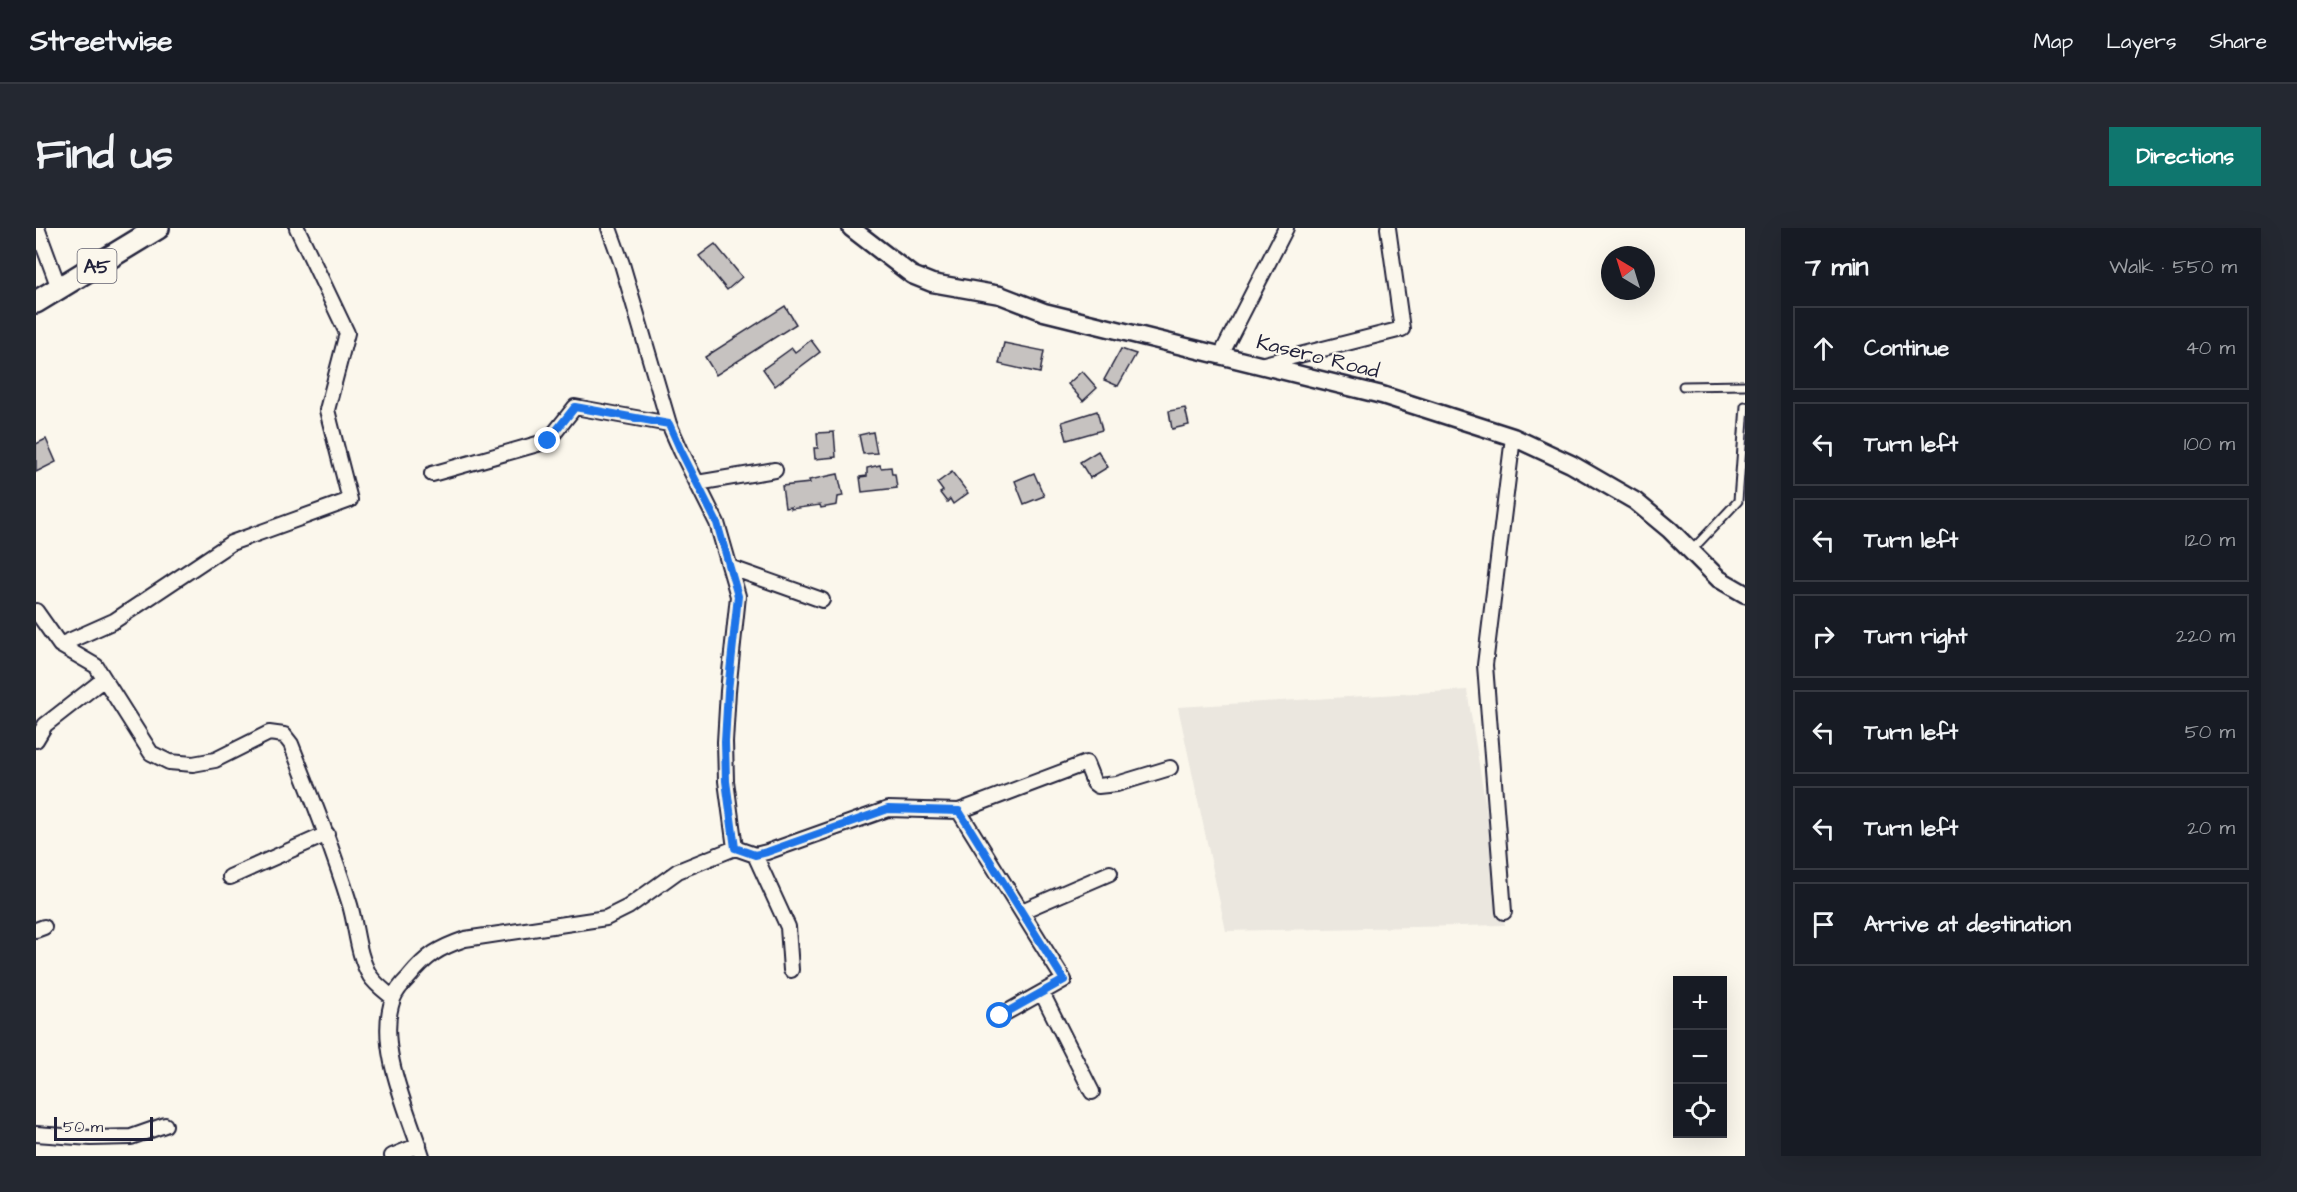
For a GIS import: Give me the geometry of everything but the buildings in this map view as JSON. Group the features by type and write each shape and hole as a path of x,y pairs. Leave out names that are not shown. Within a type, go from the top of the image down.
{"main road":[{"name":"A5","path":"36,302 158,228"}],"street":[{"path":"37,228 59,288"},
{"path":"60,645 114,621 231,543 350,500 327,410 347,333 297,228"},
{"path":"609,228 622,264 669,424 717,523 732,568 738,596 725,742 726,781 735,848"},
{"name":"Kasero Road","path":"851,228 912,275 932,283 1000,296 1044,312 1383,395 1513,437 1571,464 1635,501 1719,579 1745,594"},
{"path":"1221,355 1286,228"},
{"path":"1260,365 1402,329 1388,228"},
{"path":"432,474 548,441 575,407 669,424"},
{"path":"1504,912 1485,664 1513,437"},
{"path":"697,483 775,470"},
{"path":"732,568 822,600"},
{"path":"36,611 60,645 96,666 152,753 169,762 193,764 215,760 269,733 284,735 291,744 327,834 351,908 363,959 376,984 393,998"},
{"path":"36,740 45,726 104,679"},
{"path":"392,1156 420,1150 394,1070 388,1041 393,998 428,955 444,946 465,939 606,918 628,907 678,871 735,848 755,855 888,809 959,811 1086,763 1094,783 1098,786 1117,784 1170,768"},
{"path":"959,811 1064,980 1000,1016"},
{"path":"230,877 327,834"},
{"path":"755,855 788,927 791,970"},
{"path":"1022,911 1110,873"},
{"path":"1042,993 1092,1092"},
{"path":"36,1134 91,1138 131,1137 165,1125"}],"lane":[{"path":"1683,386 1745,385"},
{"path":"1691,551 1738,501 1745,406"}],"shaded area":[{"path":"1467,690 1505,925 1226,931 1178,707"}],"route":[{"path":"548,441 575,407 669,424 717,523 732,568 738,596 725,742 726,781 735,848 755,855 767,852 888,809 959,811 1064,980 1000,1016"}]}
